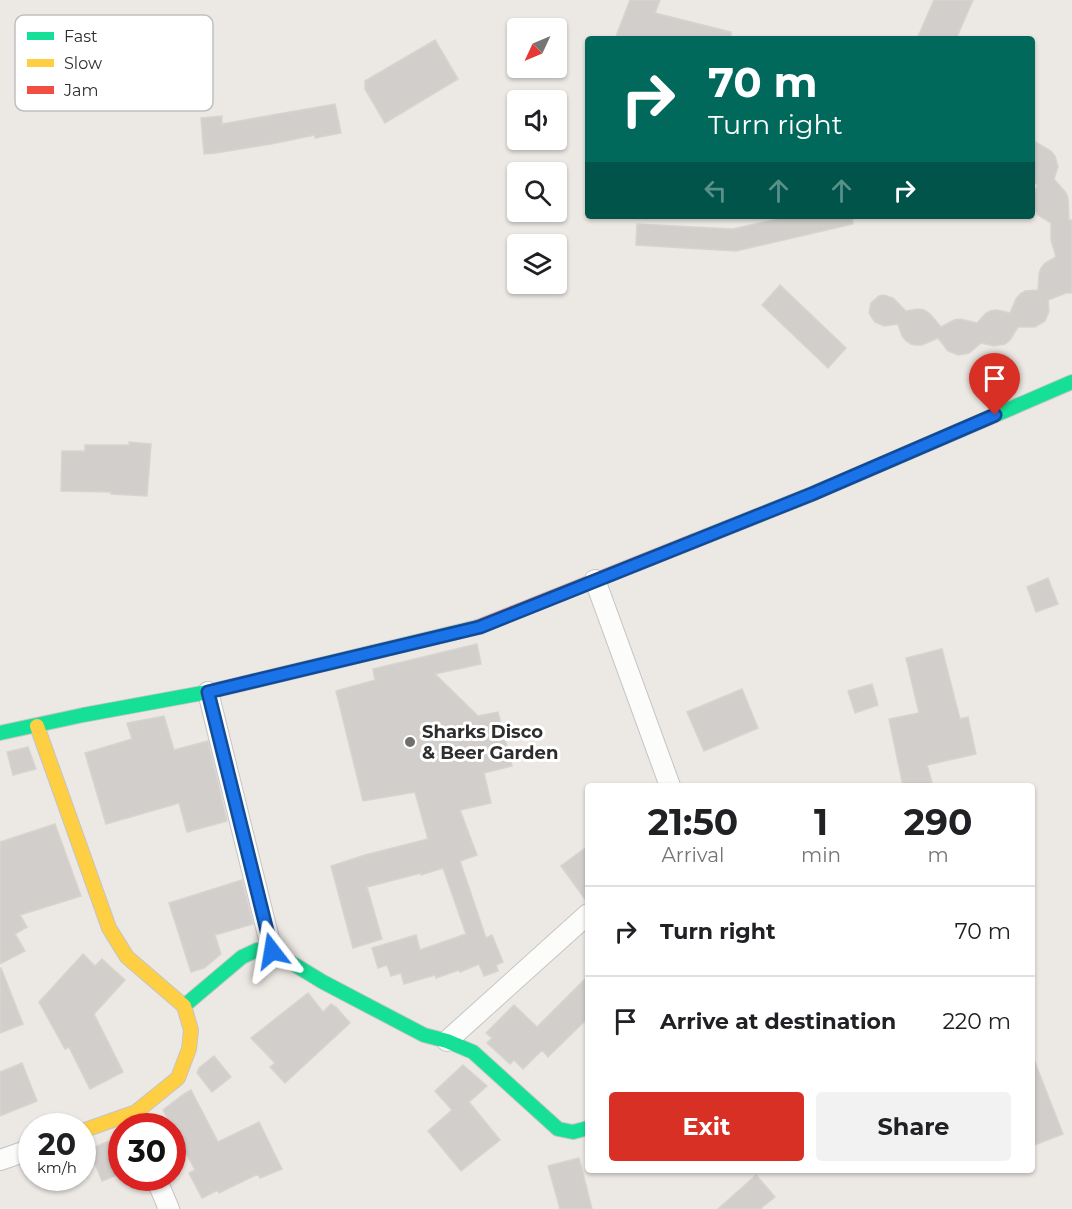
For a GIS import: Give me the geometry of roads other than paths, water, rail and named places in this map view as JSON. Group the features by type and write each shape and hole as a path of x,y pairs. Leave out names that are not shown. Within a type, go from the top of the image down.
{"street":[{"path":"0,733 208,692 480,627 812,494 1072,382"},
{"path":"595,580 669,783"},
{"path":"208,692 272,951"},
{"path":"37,726 109,928 127,957 184,1006 190,1030 189,1049 178,1078 144,1113"},
{"path":"447,1041 585,917"},
{"path":"184,1006 242,957 257,950 272,951 323,982 424,1035 447,1041 473,1052 558,1129 567,1133 577,1133 585,1129"},
{"path":"0,1160 18,1154"},
{"path":"161,1191 169,1209"}],"place":[{"name":"Sharks Disco & Beer Garden","path":"410,742"}]}
